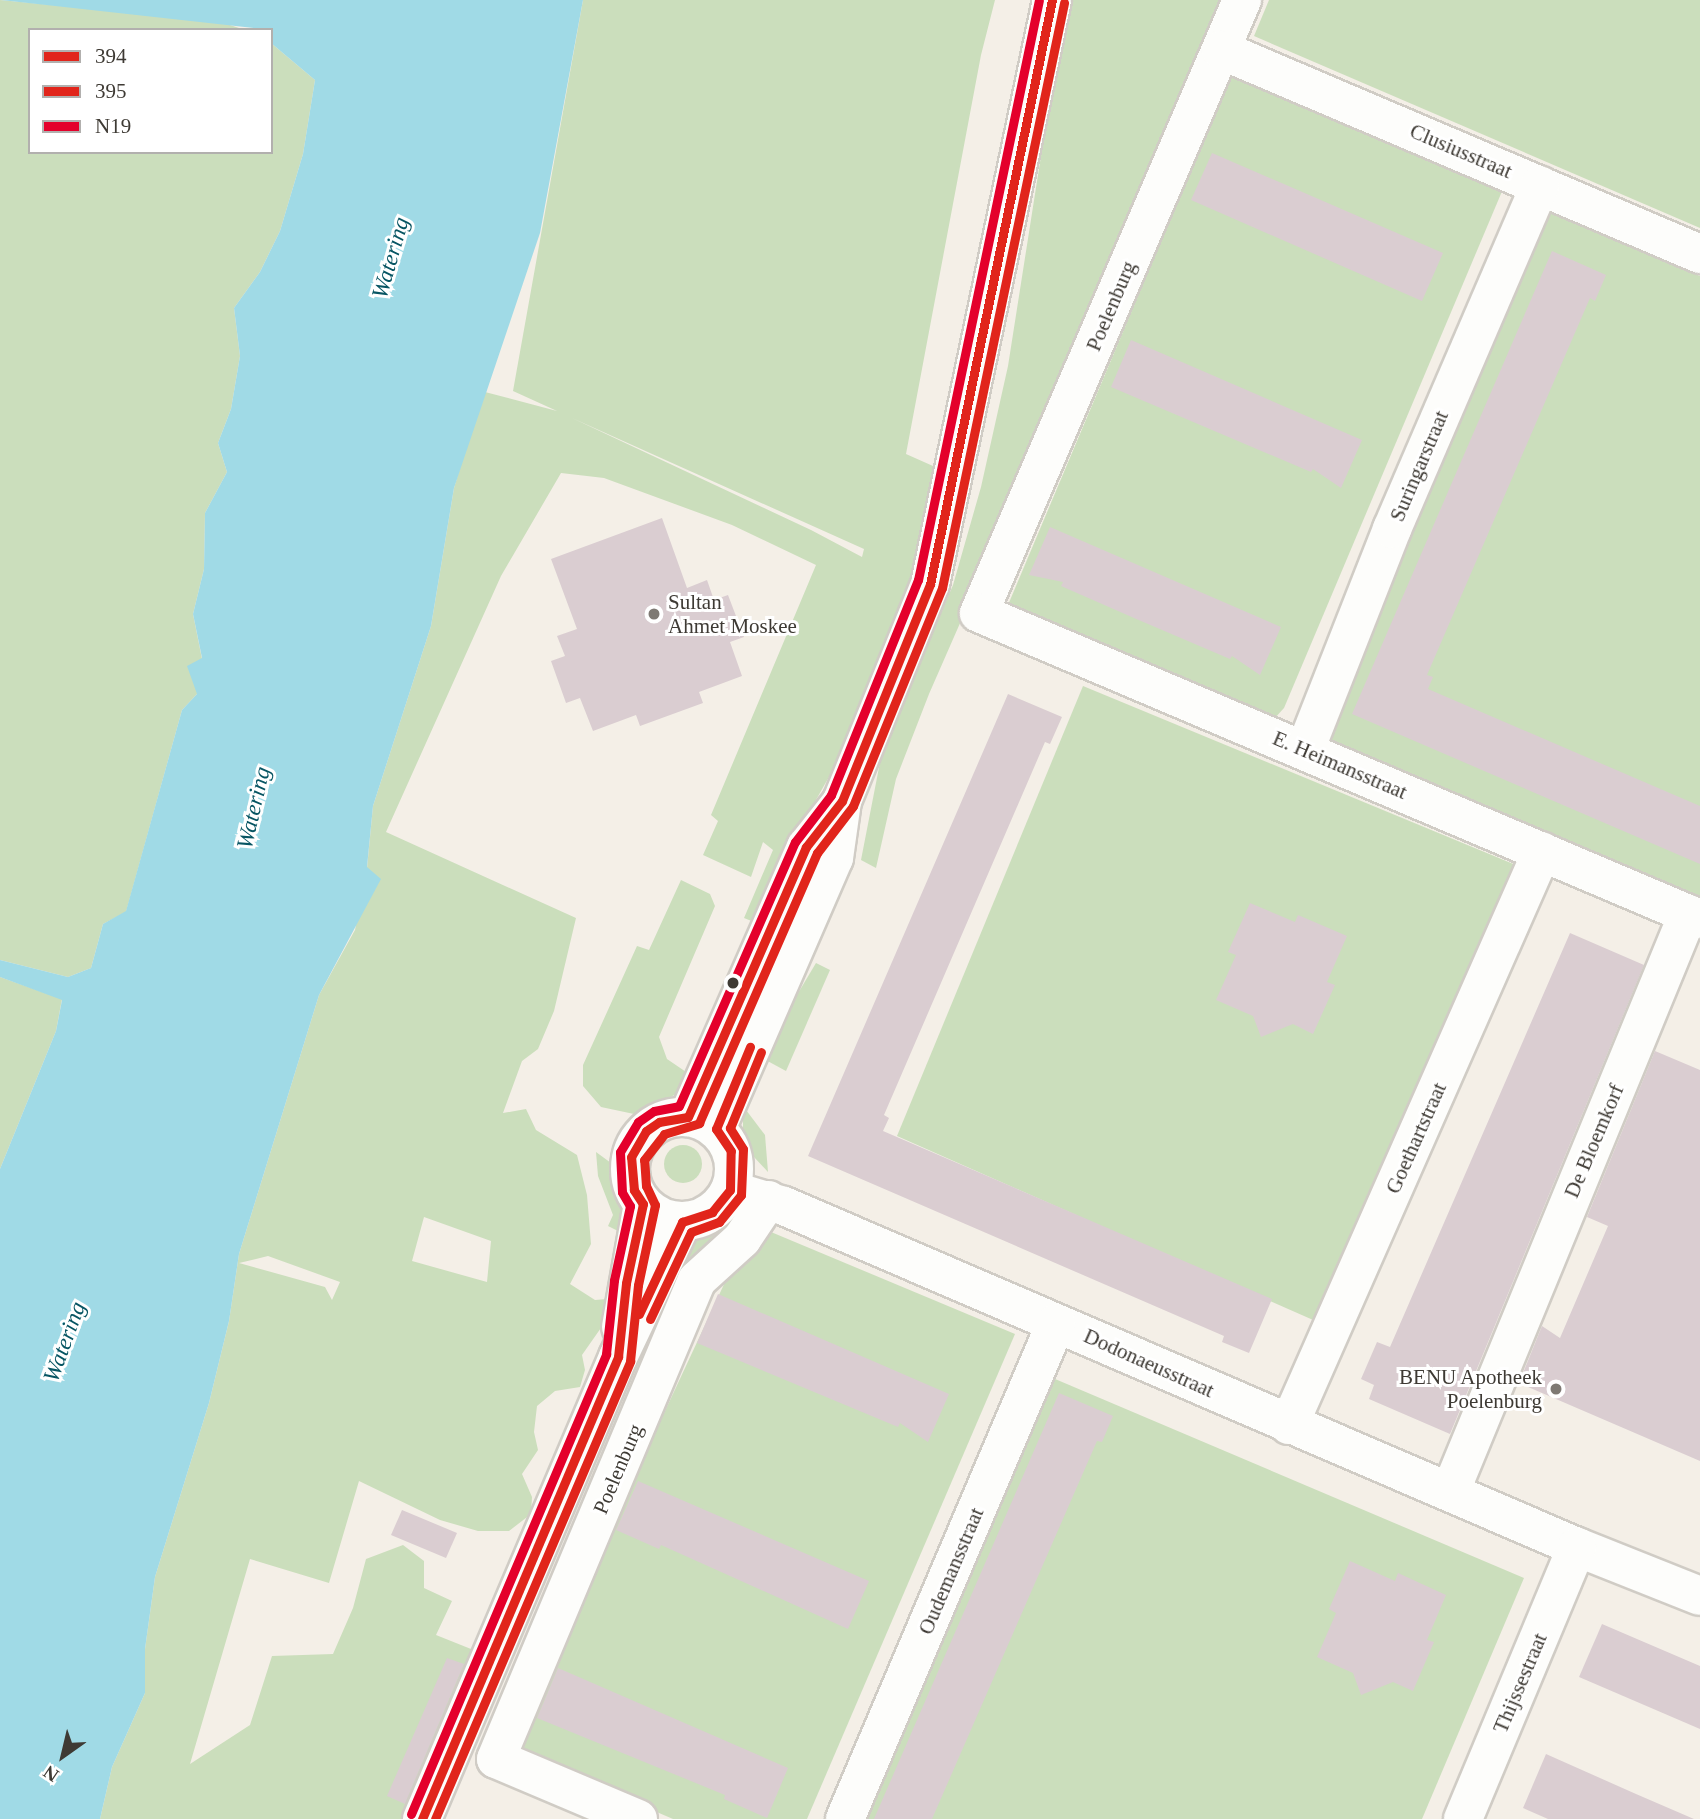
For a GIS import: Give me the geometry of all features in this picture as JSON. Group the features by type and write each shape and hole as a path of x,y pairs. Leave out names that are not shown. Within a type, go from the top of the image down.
{"street":[{"path":"702,1123 834,859 842,801 930,584 1052,0"},
{"name":"Poelenburg","path":"979,613 1242,0"},
{"name":"Clusiusstraat","path":"1221,50 1700,254"},
{"name":"Suringarstraat","path":"1305,750 1392,529 1540,186"},
{"name":"E. Heimansstraat","path":"979,613 1694,917"},
{"name":"Goethartstraat","path":"1289,1425 1542,851"},
{"name":"De Bloemkorf","path":"1451,1490 1500,1367 1694,917"},
{"path":"659,1122 702,1123 734,1164 730,1190 712,1212 682,1222 656,1214 643,1204 630,1174 637,1142 659,1122"},
{"name":"Dodonaeusstraat","path":"730,1190 768,1200 1289,1425 1451,1490 1577,1547 1700,1596"},
{"name":"Poelenburg","path":"638,1819 496,1759 697,1280 742,1239 768,1200"},
{"name":"Poelenburg","path":"618,1357 626,1283 643,1204"},
{"name":"Poelenburg","path":"422,1819 618,1357 682,1222"},
{"name":"Oudemansstraat","path":"845,1819 1056,1323"},
{"name":"Thijssestraat","path":"1463,1819 1577,1547"}],"green space":[{"path":"0,0 218,21 239,28 28,28 28,154 273,154 273,45 315,80 303,154 280,231 260,272 234,308 240,356 231,409 218,443 227,472 205,513 204,569 193,614 202,659 197,694 182,710 126,912 103,924 91,968 68,977 0,960"},
{"path":"583,0 995,0 981,55 906,454 933,466 943,479 904,604 838,761 804,821 759,924 744,918 773,850 763,842 751,877 703,855 718,821 711,815 816,565 732,525 604,478 561,473 501,576 386,832 576,918 554,1011 538,1049 522,1061 503,1113 526,1109 536,1130 577,1155 587,1195 591,1244 570,1284 595,1300 607,1299 603,1325 582,1355 585,1370 580,1387 555,1391 537,1406 534,1432 538,1450 522,1474 532,1497 531,1514 509,1531 478,1531 440,1520 359,1481 329,1583 250,1559 190,1764 250,1725 272,1656 333,1654 353,1608 366,1559 403,1545 424,1561 424,1588 452,1601 436,1635 496,1659 428,1819 100,1819 112,1767 145,1693 145,1649 155,1577 209,1403 229,1321 239,1254 319,995 355,930 367,868 373,806 431,626 454,488 470,435 485,392 557,411 513,391","holes":["572,418 864,549 862,557 811,530","424,1217 491,1241 487,1282 412,1261","268,1256 340,1282 332,1300 325,1287 239,1263"]},
{"path":"1072,0 1233,0 929,694 896,779 876,868 861,860 882,752 953,585 981,487 1008,366 1046,124"},
{"path":"1269,0 1700,0 1700,228 1254,36"},
{"path":"1231,75 1503,189 1284,708 1274,719 1008,605"},
{"path":"1545,210 1700,276 1700,900 1325,742"},
{"path":"1083,686 1523,868 1329,1327 897,1136"},
{"path":"681,880 710,894 715,906 659,1037 667,1059 692,1076 681,1091 647,1111 634,1114 601,1107 583,1086 583,1065 637,946 649,950"},
{"path":"816,963 830,970 786,1071 760,1057"},
{"path":"0,977 62,999 56,1031 0,1169"},
{"path":"743,1106 765,1135 768,1172 753,1156 743,1132"},
{"path":"683,1145 696,1151 702,1164 696,1177 683,1183 670,1177 664,1164 670,1151"},
{"path":"596,1152 611,1163 624,1188 622,1233 608,1226 613,1215 598,1176"},
{"path":"734,1224 696,1265 678,1255 698,1231"},
{"path":"771,1232 1015,1334 807,1819 673,1819 508,1748 726,1280"},
{"path":"1048,1376 1524,1578 1422,1819 861,1819"}],"water":[{"name":"Watering","path":"1,0 583,0 540,233 454,488 431,626 373,806 367,867 381,879 319,995 239,1254 229,1321 209,1403 155,1577 145,1649 145,1693 112,1767 100,1819 0,1819 0,1169 56,1031 62,1000 0,977 0,960 68,977 91,968 103,924 126,911 182,710 197,694 187,666 202,658 193,614 204,569 205,513 227,472 218,443 231,409 240,356 234,308 260,272 280,231 303,154 315,80 273,45 273,28"}],"building":[{"path":"1212,153 1443,253 1422,301 1191,200"},
{"path":"1552,251 1606,275 1595,301 1590,298 1427,675 1433,677 1428,689 1700,806 1700,864 1352,714"},
{"path":"1131,340 1362,440 1341,488 1313,469 1311,472 1111,387"},
{"name":"Sultan Ahmet Moskee","path":"662,518 687,588 707,580 714,600 728,595 744,637 730,642 742,676 699,692 703,703 640,726 636,715 593,731 580,698 566,703 551,661 565,656 557,636 577,629 551,559"},
{"path":"1050,527 1281,627 1260,675 1232,656 1230,659 1134,618 1061,586 1063,582 1029,575"},
{"path":"1008,694 1062,717 1050,744 1045,742 884,1115 889,1118 883,1131 1272,1299 1249,1353 1222,1342 1224,1336 808,1156"},
{"path":"1250,903 1295,922 1298,915 1347,936 1327,982 1335,985 1313,1034 1293,1024 1261,1037 1253,1016 1216,1000 1236,955 1228,952"},
{"path":"1570,933 1644,965 1450,1434 1369,1399 1374,1385 1361,1379 1377,1342 1390,1347"},
{"path":"1655,1051 1700,1070 1700,1461 1519,1383 1542,1326 1560,1338 1608,1226 1587,1217"},
{"path":"718,1294 949,1394 928,1442 900,1423 898,1427 697,1343"},
{"path":"1059,1393 1113,1416 1102,1442 1097,1441 932,1819 874,1819"},
{"path":"638,1481 869,1581 848,1629 661,1545 659,1549 616,1530"},
{"path":"402,1510 457,1533 446,1558 391,1535"},
{"path":"1350,1561 1395,1581 1398,1573 1446,1595 1427,1640 1434,1642 1413,1691 1393,1682 1361,1695 1353,1673 1317,1657 1336,1613 1329,1609"},
{"path":"1602,1624 1700,1666 1700,1729 1579,1677"},
{"path":"447,1658 464,1664 405,1804 387,1796"},
{"path":"558,1668 788,1768 767,1818 724,1799 725,1795 537,1718"},
{"path":"1546,1754 1694,1819 1548,1819 1523,1808"}],"transit line":[{"name":"N19","path":"411,1814 606,1354 614,1280 630,1206 622,1192 620,1152 638,1122 654,1111 679,1106 795,842 831,795 918,580 1039,0"},
{"name":"394","path":"422,1819 618,1357 626,1283 643,1204 634,1190 631,1157 646,1131 659,1122 688,1117 806,847 842,801 930,584 1052,0"},
{"name":"395","path":"435,1819 630,1361 638,1285 655,1205 646,1186 644,1160 664,1134 699,1123 817,853 853,806 942,588 1064,3"},
{"name":"394","path":"639,1314 682,1222 712,1212 730,1190 731,1151 716,1129 750,1047"},
{"name":"395","path":"650,1319 691,1232 719,1222 741,1195 743,1149 730,1128 761,1052"}],"place":[{"name":"Sultan Ahmet Moskee","path":"654,614"},
{"name":"BENU Apotheek Poelenburg","path":"1556,1389"}]}
